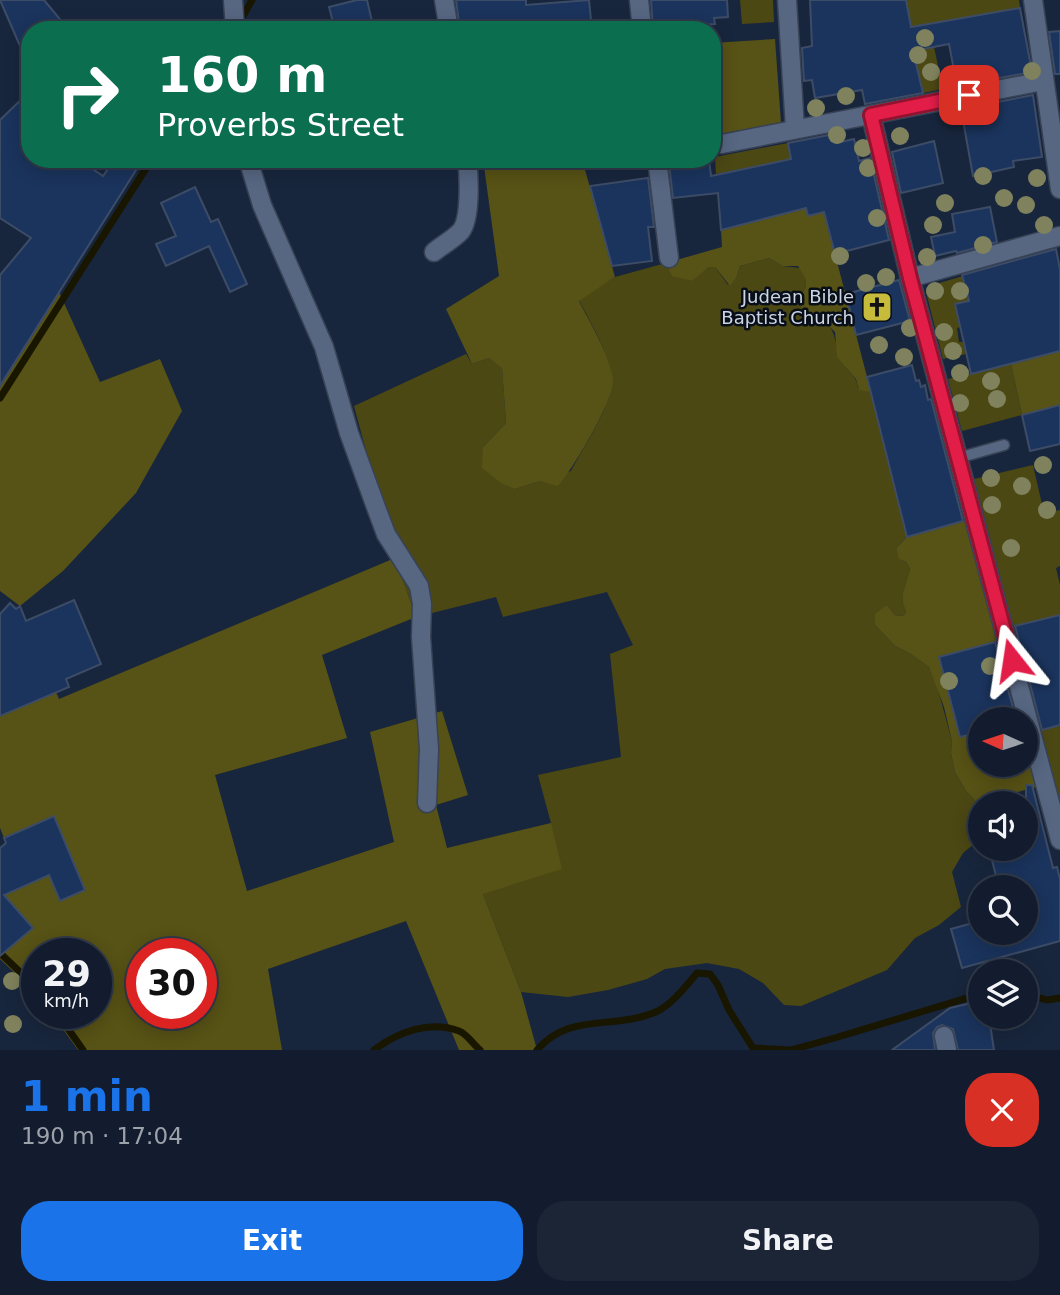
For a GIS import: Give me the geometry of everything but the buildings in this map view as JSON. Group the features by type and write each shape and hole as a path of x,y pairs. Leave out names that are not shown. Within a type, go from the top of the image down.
{"street":[{"path":"233,0 234,21"},
{"path":"444,0 448,21"},
{"path":"639,0 641,21"},
{"path":"787,0 795,130"},
{"path":"1033,0 1060,189"},
{"path":"722,144 1043,81"},
{"path":"871,115 910,278 1060,840"},
{"path":"251,168 262,205 324,347 359,463 386,534 419,586 429,749 428,803"},
{"path":"434,252 462,230 467,210 468,168"},
{"path":"658,168 669,258"},
{"path":"910,278 1060,236"}],"lane":[{"path":"958,458 1004,445"}],"shaded area":[{"path":"740,0 773,0 774,22 742,24"},
{"path":"906,0 1019,0 1020,8 938,23 934,47 943,89 923,93 908,28"},
{"path":"775,39 781,123 721,134 721,42"},
{"path":"788,143 791,159 716,174 716,168 721,168 721,156"},
{"path":"484,168 585,168 615,277 579,301 604,351 613,381 600,419 558,486 540,481 515,489 501,483 482,468 483,447 506,423 502,368 489,358 472,364 446,309 499,276"},
{"path":"806,208 808,216 824,212 871,392 859,390 856,379 837,357 835,332 821,319 805,316 800,301 806,287 805,277 798,266 782,266 769,258 740,266 730,286 715,267 709,267 692,281 672,276 666,263 722,247 721,230"},
{"path":"769,258 782,266 800,268 805,276 806,287 800,300 805,316 817,319 830,328 844,364 856,380 858,388 871,392 907,537 896,548 901,560 906,562 910,569 903,592 906,612 903,616 895,615 887,605 875,619 875,625 895,646 929,667 935,679 952,741 951,753 955,772 968,793 968,849 952,872 961,907 939,925 915,938 887,970 801,1006 784,1005 763,983 739,969 707,963 665,969 647,979 568,997 521,992 483,894 551,823 538,775 621,757 610,654 633,645 607,592 503,617 496,597 416,617 395,558 354,406 466,354 472,364 489,358 502,367 506,423 483,447 515,489 571,471 602,414 612,382 605,352 579,300 615,277 666,263 680,276 691,281 709,267 715,267 728,285 737,276 740,266"},
{"path":"963,276 969,301 955,305 960,327 957,328 959,342 963,342 966,354 943,359 926,292 929,286"},
{"path":"59,292 100,382 160,359 182,411 136,493 63,571 20,606 0,591 0,386"},
{"path":"1060,351 1060,405 1022,415 1011,364"},
{"path":"1011,364 1022,415 962,431 948,379"},
{"path":"1033,465 1044,513 1060,510 1060,566 1056,568 1060,585 1060,615 1013,626 974,479"},
{"path":"965,521 997,641 939,657 960,737 968,735 968,777 1033,777 1036,787 1021,791 968,791 968,793 955,772 951,753 952,741 944,707 929,667 895,646 875,625 875,614 887,605 895,615 903,616 906,612 903,592 910,569 906,562 899,559 896,548 907,537"},
{"path":"395,558 416,617 322,655 347,738 215,775 247,891 394,842 370,732 442,711 468,795 436,805 447,848 551,823 562,869 483,894 521,992 537,1050 459,1050 406,921 268,969 282,1050 78,1050 63,1029 112,1029 112,938 21,938 21,979 0,959 0,956 32,928 0,889 27,885 49,875 54,817 4,838 0,828 0,715 56,692 59,699"},
{"path":"1060,726 1060,808 1040,730"}],"waterway":[{"path":"243,16 252,0"},
{"path":"0,398 146,168"},
{"path":"0,953 21,973"},
{"path":"537,1050 564,1030 642,1017 658,1011 674,999 697,973 710,974 753,1048 791,1050 968,998"},
{"path":"1038,997 1047,1000 1060,998"},
{"path":"374,1050 404,1033 425,1027 462,1032 480,1050"},
{"path":"68,1029 83,1050"}],"place":[{"name":"Judean Bible Baptist Church","path":"877,307"}],"route":[{"path":"969,95 871,115 910,278 1012,660"}]}
